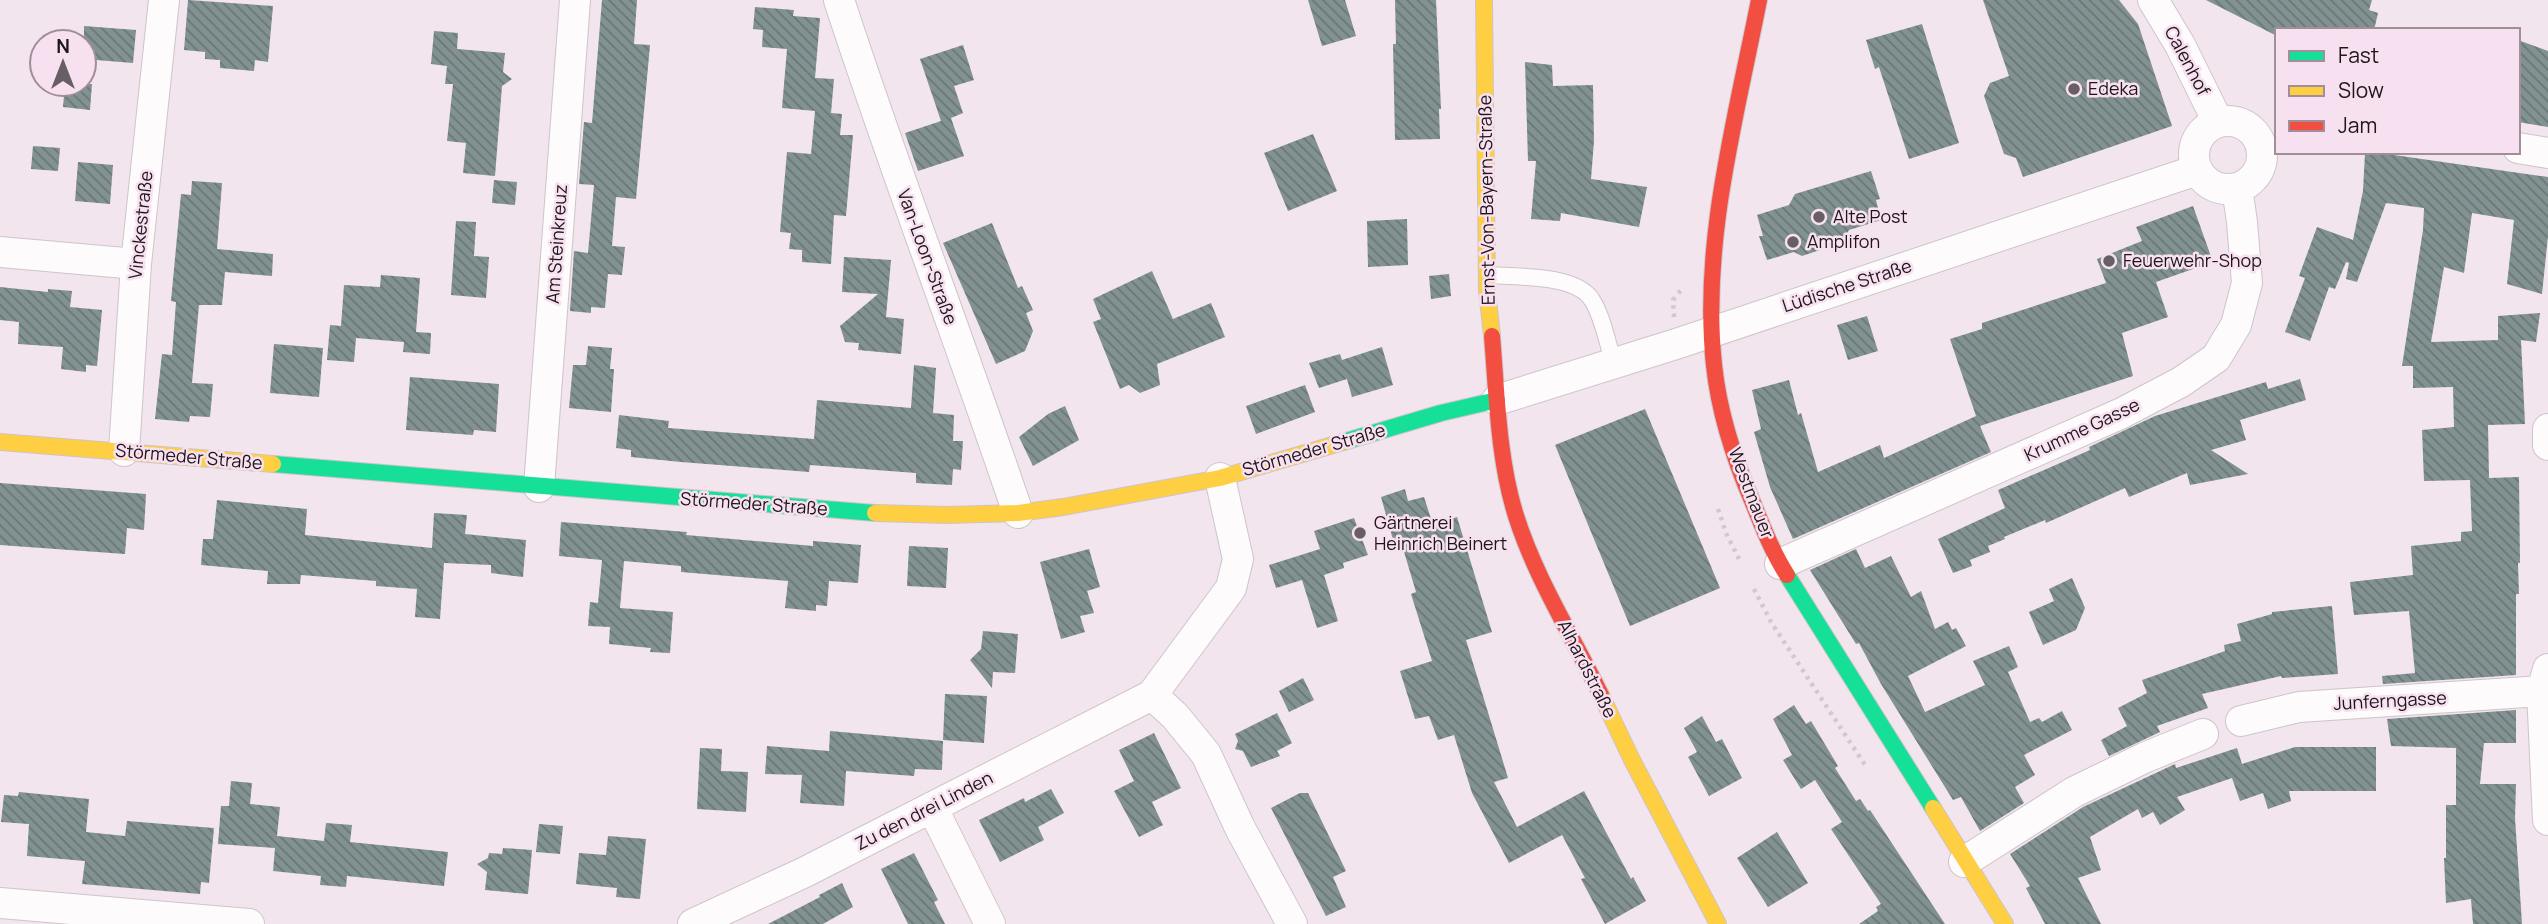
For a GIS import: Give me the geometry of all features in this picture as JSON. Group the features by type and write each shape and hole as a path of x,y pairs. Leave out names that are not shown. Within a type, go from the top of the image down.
{"main road":[{"name":"Ernst-Von-Bayern-Straße","path":"1484,0 1487,275 1497,400"},
{"name":"Westmauer","path":"1759,0 1721,212 1712,331 1714,366 1736,464 1780,564 2005,924"},
{"name":"Störmeder Straße","path":"0,442 864,513 947,515 1018,513 1220,478 1441,413 1497,400"},
{"name":"Alhardstraße","path":"1497,400 1503,453 1516,515 1541,579 1718,924"}],"street":[{"name":"Vinckestraße","path":"124,451 136,264 164,0"},
{"name":"Am Steinkreuz","path":"539,487 575,0"},
{"name":"Van-Loon-Straße","path":"839,0 883,135 1018,513"},
{"name":"Calenhof","path":"2153,0 2180,44 2218,122"},
{"path":"2218,122 2242,124 2268,140 2262,161 2253,178 2237,188 2221,189 2207,182 2197,170 2194,151 2197,142 2201,133 2218,122"},
{"path":"2520,148 2548,153"},
{"name":"Lüdische Straße","path":"1497,400 1676,344 2197,170"},
{"name":"Krumme Gasse","path":"1780,564 2122,413 2181,382 2216,358 2236,325 2247,283 2237,188"},
{"path":"0,252 136,264"},
{"path":"2548,429 2548,446"},
{"name":"Zu den drei Linden","path":"693,924 805,872 1153,695 1231,588 1238,559 1220,478"},
{"path":"2545,680 2548,820"},
{"name":"Junferngasse","path":"2241,721 2299,707 2545,680"},
{"path":"1153,695 1175,716 1206,754 1240,828 1292,924"},
{"path":"1964,862 2074,793 2146,757 2203,734"},
{"path":"932,807 990,924"},
{"path":"0,903 250,924"}],"lane":[{"path":"1487,275 1546,279 1583,288 1592,300 1614,363"}],"building":[{"path":"188,0 273,6 268,62 255,60 254,71 220,68 220,60 205,59 205,52 184,50"},
{"path":"602,0 637,0 634,44 650,45 636,199 616,197 612,246 625,247 622,275 608,274 605,308 591,307 591,313 570,311 574,251 588,253 594,185 579,184 584,122 592,123"},
{"path":"1308,0 1345,0 1356,36 1322,46"},
{"path":"1395,0 1436,0 1440,139 1395,140"},
{"name":"Edeka","path":"1983,0 2119,0 2138,24 2172,126 2023,177 2016,158 2004,154 1984,96 1990,83 2009,76"},
{"path":"2206,0 2372,0 2369,10 2378,13 2374,28 2275,28 2275,35"},
{"path":"755,7 794,10 793,16 820,18 815,78 834,79 831,113 842,114 840,135 853,135 846,216 834,215 831,264 802,262 802,250 789,249 791,233 780,232 787,152 811,154 815,111 782,108 787,49 762,47 763,30 753,29"},
{"path":"1922,24 1959,143 1909,159 1879,67 1875,69 1866,40"},
{"path":"84,26 136,30 133,63 98,60 98,28"},
{"path":"434,31 458,33 457,49 505,53 503,72 512,79 502,86 495,176 463,173 466,143 447,141 453,84 445,84 447,66 431,64"},
{"path":"2520,41 2548,51 2548,127 2520,122"},
{"path":"963,45 974,80 954,86 963,113 951,118 964,156 918,171 905,133 941,121 920,59"},
{"path":"1525,62 1552,65 1553,86 1593,85 1594,141 1591,179 1647,187 1639,227 1561,213 1560,221 1531,219 1536,161 1528,161"},
{"path":"64,98 91,98 90,110 63,107"},
{"path":"1313,134 1337,191 1288,211 1264,153"},
{"path":"33,146 60,148 58,171 31,169"},
{"path":"2365,154 2387,154 2548,177 2548,236 2542,294 2507,284 2514,220 2472,213 2464,273 2444,267 2431,342 2498,340 2498,316 2540,313 2536,342 2521,340 2525,424 2488,425 2489,478 2519,477 2520,563 2519,594 2516,594 2516,675 2383,684 2382,676 2415,673 2409,611 2354,615 2350,582 2413,575 2411,546 2461,541 2461,532 2472,531 2470,480 2424,481 2422,430 2454,427 2453,387 2413,388 2413,366 2402,366 2424,208 2386,203 2357,282 2346,279 2349,263 2346,262 2335,289 2329,287 2310,341 2285,332 2305,278 2299,276 2317,227 2353,240 2363,191"},
{"path":"78,162 113,165 110,204 75,201"},
{"name":"Alte Post","path":"1871,171 1880,199 1876,200 1881,220 1849,230 1845,237 1835,240 1832,246 1802,256 1794,252 1767,260 1759,236 1763,236 1757,215 1789,205 1795,194"},
{"path":"494,180 517,182 515,205 492,203"},
{"path":"192,181 222,183 217,249 273,254 272,276 225,272 222,305 199,305 192,383 213,384 210,417 190,416 189,422 155,419 162,354 172,355 176,302 171,301 181,194 191,195"},
{"path":"2193,206 2213,262 2156,282 2168,317 2122,333 2133,376 1980,426 1991,452 1793,539 1770,487 1754,432 1761,429 1752,390 1789,380 1818,472 1880,445 1884,458 1976,416 1950,339 1982,329 1982,323 2106,283 2097,259 2142,241 2136,227"},
{"path":"1407,219 1408,265 1368,267 1367,221"},
{"path":"456,221 476,222 474,256 489,257 486,298 451,295"},
{"path":"992,223 1018,288 1022,286 1033,310 1026,313 1033,331 1025,351 996,364 943,243"},
{"path":"844,257 891,260 886,317 904,319 901,354 858,350 859,343 845,342 840,326 878,294 842,292"},
{"path":"1152,271 1173,319 1211,303 1225,337 1157,364 1160,385 1140,393 1129,385 1120,389 1093,322 1101,319 1093,299"},
{"path":"1449,274 1451,296 1431,299 1429,276"},
{"path":"381,275 420,278 416,332 431,333 430,354 403,352 404,342 356,338 354,362 327,360 330,325 341,326 344,285 380,287"},
{"path":"0,287 48,292 48,289 72,291 70,307 102,310 97,366 86,365 86,372 61,369 63,347 18,344 19,322 0,320"},
{"path":"1867,316 1878,351 1848,360 1837,325"},
{"path":"274,344 323,348 319,397 270,393"},
{"path":"588,346 612,348 610,369 614,369 611,412 569,408 573,365 586,365"},
{"path":"1382,347 1393,385 1352,397 1347,379 1319,388 1309,363 1340,354 1342,360"},
{"path":"914,365 936,368 933,413 954,415 953,441 963,441 961,470 953,469 952,485 916,483 916,473 810,465 809,472 681,462 631,457 631,450 616,448 619,415 669,421 668,428 814,439 817,400 911,408"},
{"path":"410,377 499,384 496,432 474,430 473,435 406,430"},
{"path":"2300,379 2306,400 2240,420 2246,440 2211,450 2248,474 2190,485 2187,473 2129,497 2125,488 2046,523 2045,520 2004,537 2005,539 1988,546 1990,552 1970,560 1972,566 1953,573 1938,539 2005,508 1998,490 2090,450 2089,447 2155,416 2266,382 2268,389"},
{"path":"1305,385 1315,412 1256,434 1246,406"},
{"path":"1065,406 1079,440 1033,466 1019,437 1048,414"},
{"path":"1645,409 1720,588 1630,626 1555,445"},
{"path":"0,483 146,494 144,530 127,528 125,554 0,545"},
{"path":"1405,489 1408,501 1424,497 1433,525 1457,517 1492,632 1466,640 1508,778 1494,782 1517,827 1584,791 1631,879 1633,877 1646,901 1605,924 1562,835 1509,863 1472,793 1454,735 1438,740 1429,716 1415,719 1400,671 1432,661 1411,594 1416,592 1402,545 1395,547 1381,497"},
{"path":"217,500 307,509 305,535 432,548 434,513 467,515 465,534 526,540 523,577 491,573 491,565 444,563 440,619 415,617 417,589 376,586 376,581 301,575 300,584 267,584 268,571 201,565 203,539 213,539"},
{"path":"1354,518 1368,555 1343,563 1344,568 1324,575 1338,621 1317,628 1302,580 1276,588 1269,565 1320,549 1314,531"},
{"path":"561,522 813,546 813,541 861,545 858,583 829,581 827,606 816,605 816,611 785,608 788,581 681,572 681,566 624,561 620,608 673,612 670,653 650,652 651,648 609,644 610,627 588,626 590,602 598,603 602,560 559,556"},
{"path":"909,546 948,548 946,588 907,586"},
{"path":"1089,549 1100,587 1087,591 1094,613 1080,616 1085,632 1061,639 1040,562"},
{"path":"1856,549 1865,568 1891,556 1911,597 1921,591 1935,629 1948,622 1952,630 1956,628 1966,646 1908,676 1925,712 1985,685 1973,661 2009,646 2018,667 2008,672 2030,722 2039,718 2042,722 2062,711 2072,730 2024,755 2035,775 2015,787 2024,803 1980,831 1961,797 1953,800 1881,684 1859,643 1856,644 1810,570"},
{"path":"2072,578 2085,608 2076,630 2043,645 2029,612 2054,601 2049,589"},
{"path":"2332,606 2338,674 2281,676 2202,694 2208,708 2157,726 2160,732 2109,756 2101,740 2127,726 2118,708 2147,693 2142,680 2225,651 2224,645 2241,641 2237,624 2272,612"},
{"path":"983,631 1018,634 1015,673 993,672 992,688 970,660 981,649"},
{"path":"1303,678 1314,700 1289,712 1279,691"},
{"path":"945,694 987,696 984,743 943,740"},
{"path":"1794,705 1806,724 1811,721 1838,766 1835,768 1856,801 1860,799 1868,811 1870,810 1945,924 1859,924 1878,911 1876,907 1881,904 1831,829 1842,822 1815,780 1801,789 1783,760 1792,755 1773,719"},
{"path":"2516,710 2516,743 2484,743 2480,784 2516,784 2515,818 2522,924 2473,924 2471,899 2446,903 2446,805 2456,805 2456,748 2391,746 2387,719"},
{"path":"1277,713 1292,743 1277,751 1280,756 1251,767 1243,751 1235,749 1238,741 1235,734"},
{"path":"1702,716 1716,742 1722,739 1742,778 1709,796 1688,757 1697,752 1684,728"},
{"path":"830,731 943,741 942,770 915,769 914,776 846,771 844,806 800,803 802,775 765,774 767,746 829,751"},
{"path":"1154,733 1181,788 1152,802 1163,825 1139,837 1114,791 1134,781 1119,750"},
{"path":"2295,747 2376,747 2376,791 2289,791 2291,801 2268,809 2263,793 2240,801 2232,778 2177,797 2185,810 2160,825 2153,812 2142,818 2138,809 2090,837 2101,870 2078,878 2101,924 2045,924 2026,888 2030,886 2010,854 2083,807 2175,764 2176,768 2237,748 2242,764"},
{"path":"700,748 722,749 721,771 748,772 746,812 697,809"},
{"path":"231,781 252,783 250,804 280,807 277,836 324,841 326,823 352,825 350,842 448,852 444,886 347,876 346,887 320,885 321,876 273,871 275,848 218,844 221,806 229,806"},
{"path":"1051,789 1064,813 1038,827 1044,840 1000,862 979,820 1024,798 1025,802"},
{"path":"19,792 89,799 86,832 125,836 127,821 214,828 209,883 201,882 200,894 82,884 85,861 27,856 29,824 1,822 4,795 18,796"},
{"path":"1300,793 1308,793 1346,871 1333,877 1346,907 1326,916 1271,808"},
{"path":"539,824 563,826 560,854 536,852"},
{"path":"1777,832 1808,883 1768,907 1737,858"},
{"path":"608,836 646,839 640,899 616,897 617,888 576,884 579,853 606,855"},
{"path":"503,848 532,850 528,894 485,890 487,872 477,864 488,858 489,853 502,854"},
{"path":"914,853 938,900 934,902 945,924 908,924 881,869"},
{"path":"842,883 853,907 823,924 768,924 820,897 819,895"}],"traffic: fast":[{"path":"1343,442 1441,413 1497,400"},
{"path":"273,464 875,513"},
{"path":"1787,575 1933,808"}],"traffic: slow":[{"path":"1484,0 1487,290 1492,336"},
{"path":"0,442 273,464"},
{"path":"875,513 1018,513 1063,507 1220,478 1343,442"},
{"path":"1601,695 1718,924"},
{"path":"1933,808 2005,924"}],"traffic: jam":[{"path":"1759,0 1731,135 1716,227 1711,319 1716,383 1728,436 1764,531 1787,575"},
{"path":"1492,336 1502,450 1516,516 1544,585 1601,695"}],"place":[{"name":"Edeka","path":"2074,89"},
{"name":"Alte Post","path":"1819,217"},
{"name":"Amplifon","path":"1793,242"},
{"name":"Feuerwehr-Shop","path":"2109,261"},
{"name":"Gärtnerei Heinrich Beinert","path":"1360,533"}]}
